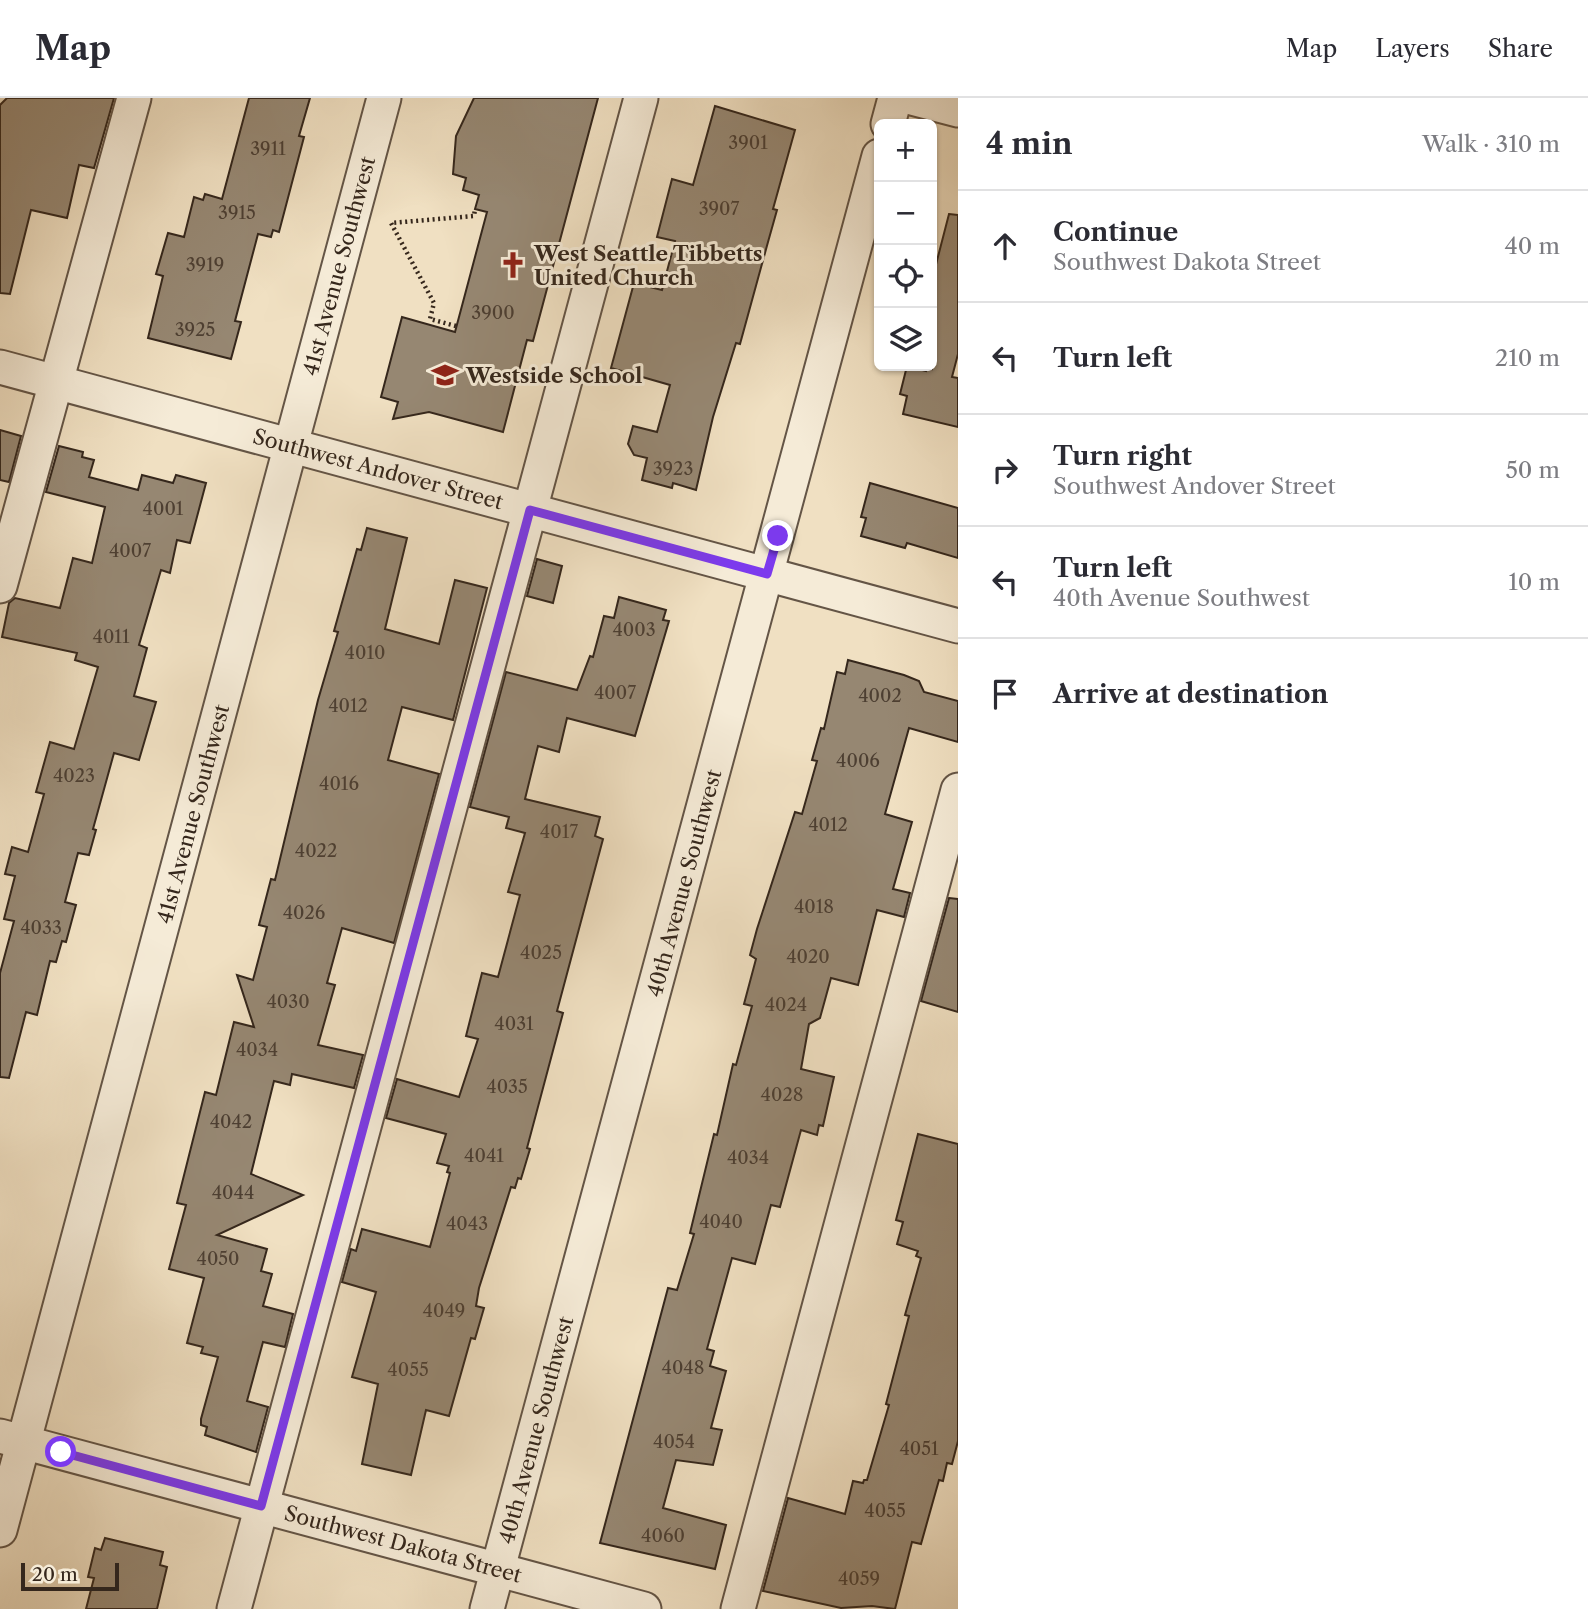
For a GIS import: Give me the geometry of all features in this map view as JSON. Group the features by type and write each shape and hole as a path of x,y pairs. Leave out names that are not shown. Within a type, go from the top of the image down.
{"street":[{"path":"0,586 134,98"},
{"name":"41st Avenue Southwest","path":"0,1530 12,1439 292,446 384,98"},
{"path":"234,1609 641,98"},
{"path":"889,119 895,98"},
{"path":"912,98 958,110"},
{"name":"40th Avenue Southwest","path":"487,1609 874,175"},
{"name":"Southwest Andover Street","path":"0,367 958,626"},
{"path":"738,1609 958,789"},
{"name":"Southwest Dakota Street","path":"12,1439 644,1609"}],"path":[{"path":"456,326 430,319 434,303 391,223 474,216 475,209"}],"building":[{"path":"7,98 114,98 94,168 79,165 67,218 31,210 10,294 0,293 0,105"},
{"path":"249,98 310,98 299,136 304,137 279,232 273,230 271,237 258,234 235,321 241,322 231,359 148,338 163,276 156,274 168,233 184,237 194,197 203,200 205,194 222,199"},
{"name":"West Seattle Tibbetts United Church","path":"474,98 598,98 533,341 527,340 503,432 429,412 393,419 398,402 381,397 402,317 455,332 487,212 475,209 479,195 463,190 466,178 453,174 456,136"},
{"path":"715,106 795,130 773,209 777,210 740,344 736,343 713,417 696,490 673,483 672,488 642,480 647,458 634,455 628,444 633,426 657,432 670,385 611,368 634,283 662,290 675,241 657,237 672,179 693,185"},
{"path":"949,214 958,215 958,354 952,377 958,378 958,427 903,414 907,396 900,394 906,371 937,371 937,261"},
{"path":"0,430 21,436 9,482 0,480"},
{"path":"59,446 83,452 82,457 94,460 89,477 138,490 142,475 173,483 176,475 206,483 190,543 177,540 170,573 161,570 139,645 147,648 134,696 156,702 139,760 114,753 93,829 96,830 89,855 78,853 65,902 76,905 66,942 62,941 56,962 50,961 37,1015 26,1012 9,1078 0,1077 0,973 14,921 4,919 15,876 5,874 12,847 28,852 44,794 36,792 50,742 74,749 98,667 75,660 77,653 2,637 9,603 15,598 60,608 73,558 92,563 105,507 46,492"},
{"path":"870,483 958,508 958,558 907,543 905,548 861,536 866,518 861,517"},
{"path":"367,528 407,538 385,629 439,644 455,580 487,588 453,720 402,707 388,760 439,774 394,943 342,928 327,983 335,985 318,1045 363,1055 354,1088 292,1074 290,1085 274,1081 251,1174 303,1195 217,1235 267,1249 261,1271 272,1274 263,1306 293,1314 285,1347 263,1342 247,1401 268,1407 256,1452 205,1435 207,1427 201,1425 201,1419 218,1357 201,1353 203,1347 187,1343 204,1278 169,1269 186,1205 177,1203 205,1092 216,1095 234,1022 254,1027 237,975 253,980 267,927 259,925 271,879 275,880 318,700 338,632 334,631 357,549 361,550"},
{"path":"537,559 562,566 553,603 527,596"},
{"path":"619,597 666,610 663,620 669,621 635,736 567,718 559,752 538,746 525,799 600,817 595,836 603,839 557,1011 563,1013 527,1148 530,1149 521,1179 518,1178 515,1188 511,1187 479,1288 476,1306 484,1308 475,1339 471,1338 449,1416 426,1410 411,1475 362,1464 378,1384 352,1377 376,1292 342,1282 351,1249 356,1251 362,1229 430,1247 450,1173 447,1172 449,1166 437,1163 446,1134 386,1118 397,1079 459,1097 478,1039 466,1036 482,973 498,977 520,895 508,892 525,833 506,828 509,817 470,807 506,672 577,690 590,656 593,657 604,616 614,618"},
{"path":"848,660 904,675 919,681 924,692 958,701 958,742 909,728 885,814 912,822 893,889 910,893 904,917 877,910 858,985 831,978 820,1018 809,1024 801,1069 834,1077 823,1126 819,1125 817,1135 801,1130 780,1207 771,1205 755,1264 732,1258 707,1349 714,1351 710,1366 726,1371 711,1428 722,1430 713,1465 676,1460 663,1508 726,1525 715,1569 600,1543 668,1288 677,1290 694,1234 690,1233 714,1134 717,1135 733,1064 736,1065 752,1006 744,1004 756,959 750,955 757,929 795,812 802,814 817,761 812,760 821,728 824,729 837,672 845,674"},
{"path":"949,898 958,899 958,1012 921,1001"},
{"path":"918,1134 958,1144 958,1441 952,1464 947,1463 943,1481 939,1480 921,1544 912,1542 895,1609 872,1606 841,1608 763,1591 788,1498 845,1514 853,1481 863,1483 867,1480 889,1405 886,1404 909,1316 905,1315 921,1258 916,1256 918,1251 897,1244 903,1222 896,1220"},
{"path":"105,1538 163,1552 160,1565 167,1567 157,1609 86,1609 94,1578 88,1577 95,1548 101,1550"}],"place":[{"name":"West Seattle Tibbetts United Church","path":"513,265"},
{"name":"Westside School","path":"445,375"}],"route":[{"path":"61,1452 261,1506 530,510 767,574 778,536"}]}
